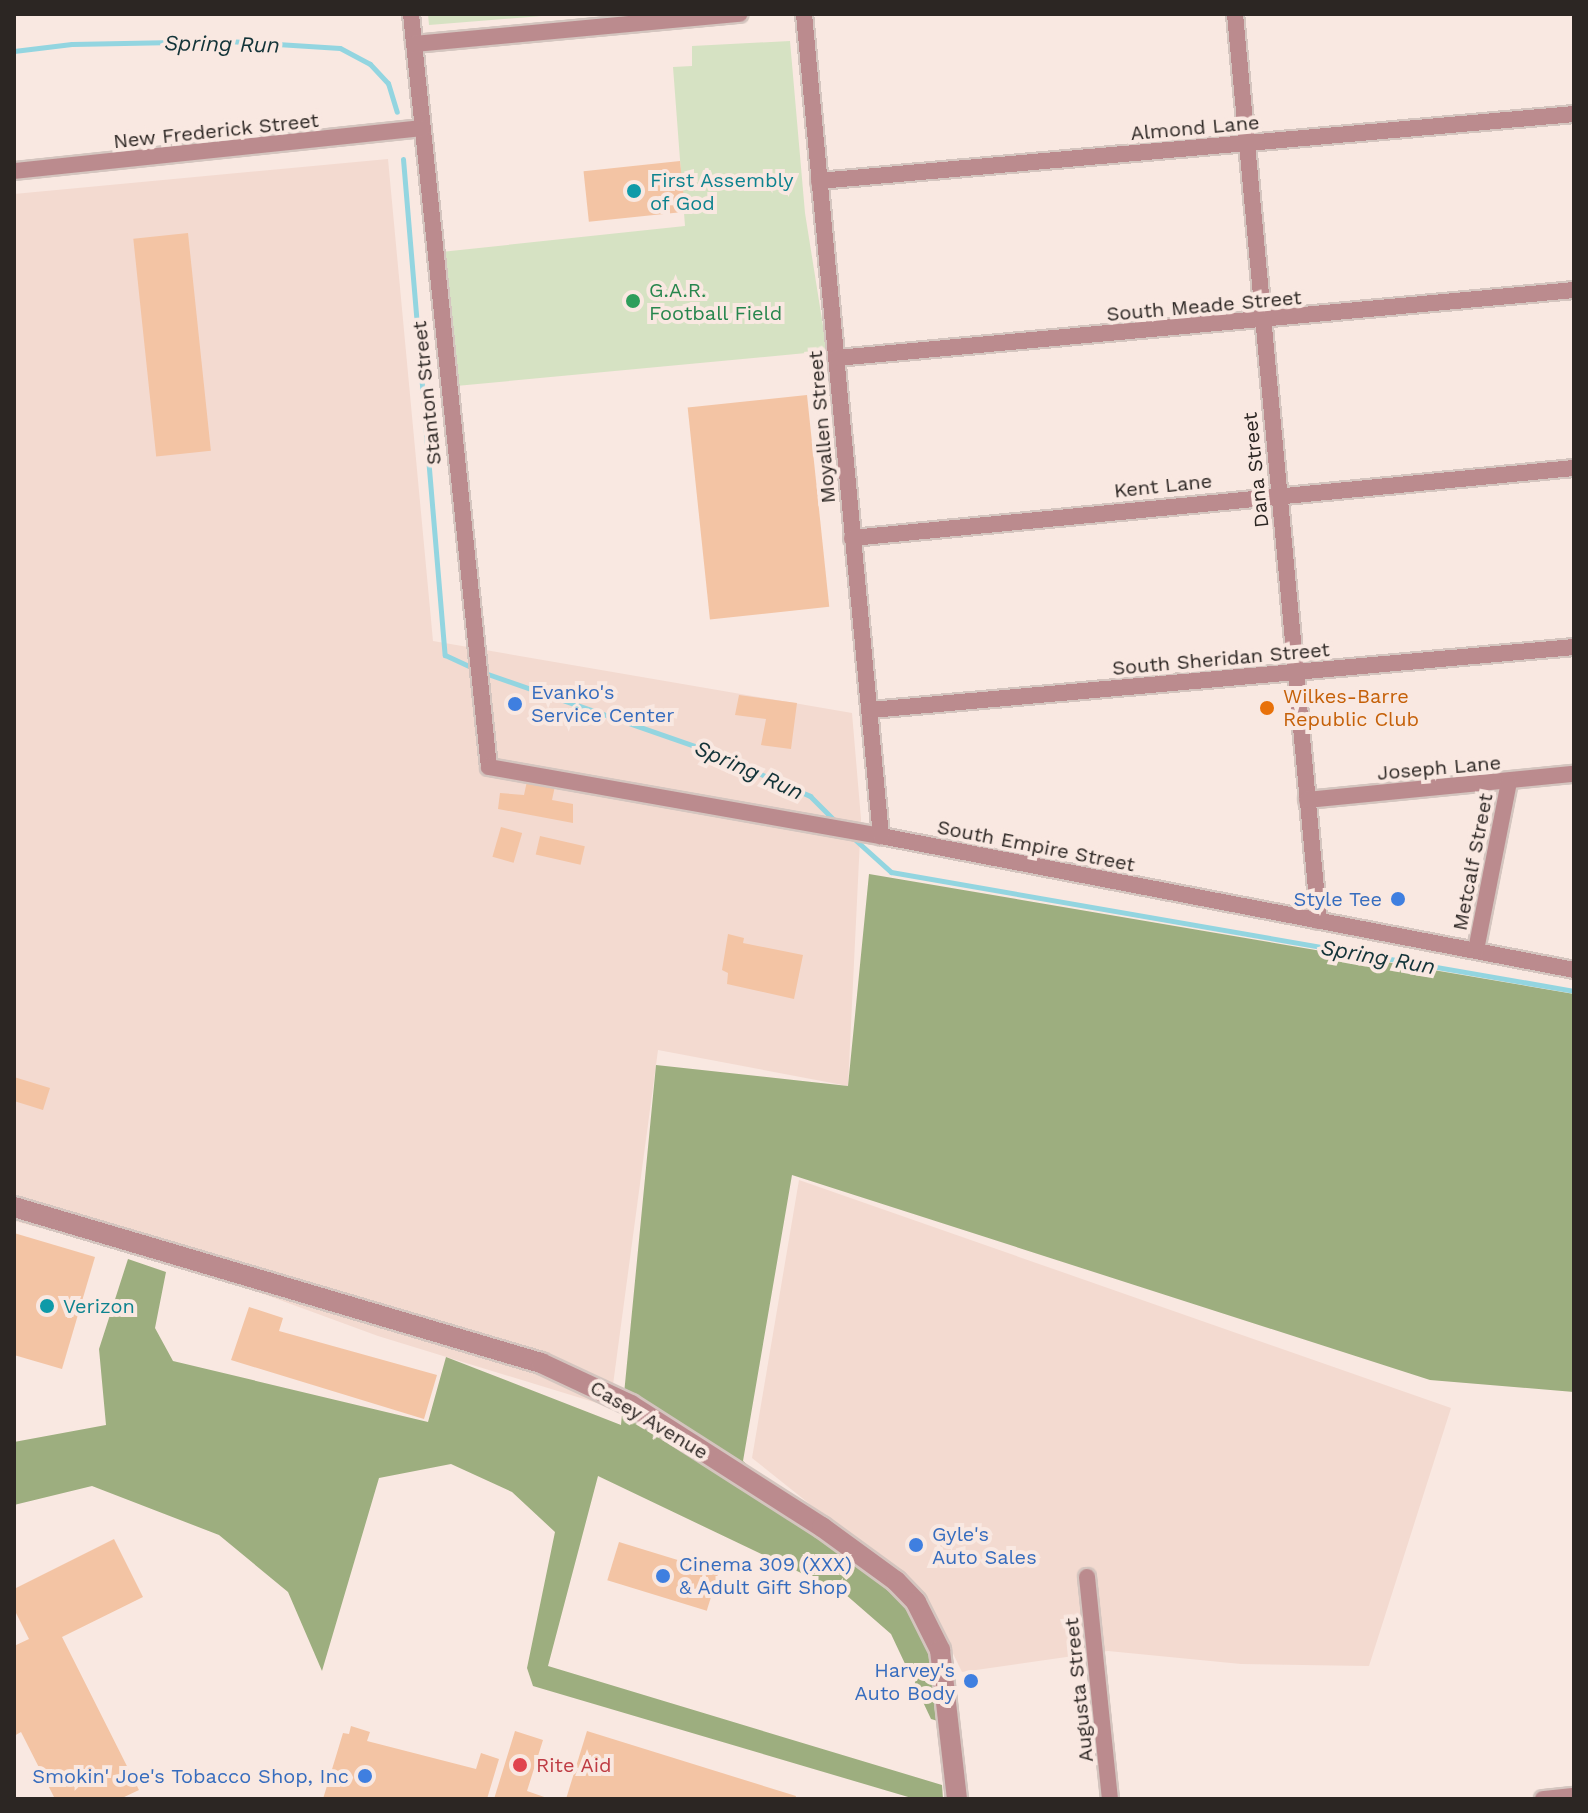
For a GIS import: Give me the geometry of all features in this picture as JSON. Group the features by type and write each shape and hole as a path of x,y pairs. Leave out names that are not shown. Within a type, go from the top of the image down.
{"street":[{"name":"Stanton Street","path":"411,14 474,656 489,767"},
{"path":"414,44 740,14"},
{"name":"Moyallen Street","path":"804,14 881,836"},
{"name":"Dana Street","path":"1235,14 1261,322 1319,921"},
{"name":"Almond Lane","path":"819,181 1574,114"},
{"name":"New Frederick Street","path":"14,171 422,128"},
{"name":"South Meade Street","path":"837,358 1261,322 1574,290"},
{"name":"Kent Lane","path":"852,538 1574,468"},
{"name":"South Sheridan Street","path":"871,710 1574,647"},
{"name":"South Empire Street","path":"489,767 881,836 1574,970"},
{"name":"Joseph Lane","path":"1307,800 1574,774"},
{"name":"Metcalf Street","path":"1476,950 1509,782"},
{"name":"Casey Avenue","path":"14,1207 541,1363 631,1405 822,1527 896,1581 916,1602 940,1650 957,1799"},
{"name":"Augusta Street","path":"1087,1577 1110,1799"},
{"path":"1543,1799 1572,1797"}],"shaded area":[{"path":"388,159 433,641 852,713 861,819 848,1086 658,1050 610,1407 378,1336 187,1266 14,1221 14,194"},
{"path":"799,1180 1451,1408 1369,1666 1241,1664 1108,1651 962,1672 925,1596 752,1458"}],"green space":[{"path":"428,14 566,14 429,25"},
{"name":"G.A.R. Football Field","path":"790,41 805,213 827,351 456,386 441,252 685,226 673,67 692,66 692,46"},
{"path":"869,874 1574,994 1574,1392 1430,1380 792,1175 743,1461 904,1604 928,1644 938,1721 931,1719 891,1634 845,1594 598,1476 548,1666 942,1785 943,1799 915,1799 533,1686 527,1668 555,1532 512,1492 451,1464 379,1478 322,1671 288,1592 219,1535 92,1486 14,1505 14,1442 106,1425 99,1349 128,1259 166,1272 155,1328 173,1361 428,1422 446,1357 621,1425 656,1065 848,1086"}],"building":[{"name":"First Assembly of God","path":"680,161 685,212 589,222 584,171"},
{"path":"188,233 211,451 156,457 133,239"},
{"path":"807,395 829,607 710,619 688,408"},
{"path":"739,695 797,703 791,749 761,745 766,719 735,715"},
{"path":"527,781 555,786 552,800 573,804 573,823 498,809 500,793 524,795"},
{"path":"501,827 522,833 514,863 492,857"},
{"path":"540,836 585,846 581,865 536,855"},
{"path":"728,934 744,938 743,943 803,955 794,999 727,984 728,973 722,970"},
{"path":"14,1077 50,1088 43,1110 14,1101"},
{"name":"Verizon","path":"14,1233 95,1257 62,1369 14,1355"},
{"path":"249,1307 283,1318 279,1331 437,1375 424,1419 231,1360"},
{"path":"114,1539 143,1597 62,1637 139,1790 120,1799 55,1799 21,1732 14,1736 14,1646 29,1639 14,1609 14,1589"},
{"name":"Cinema 309 (XXX) & Adult Gift Shop","path":"619,1542 718,1572 707,1611 607,1580"},
{"path":"351,1726 370,1732 367,1741 476,1769 481,1753 499,1759 487,1799 323,1799 343,1733 349,1734"},
{"name":"Rite Aid","path":"515,1731 543,1740 527,1791 550,1799 494,1799"},
{"path":"587,1731 796,1796 795,1799 566,1799"}],"waterway":[{"name":"Spring Run","path":"14,51 72,44 228,41 340,48 370,64 388,83 397,112"},
{"name":"Spring Run","path":"403,159 445,655 473,668"},
{"name":"Spring Run","path":"482,672 709,751 810,796 838,824"},
{"name":"Spring Run","path":"851,836 891,872 1574,991"}],"place":[{"name":"First Assembly of God","path":"634,191"},
{"name":"G.A.R. Football Field","path":"633,301"},
{"name":"Evanko's Service Center","path":"515,704"},
{"name":"Wilkes-Barre Republic Club","path":"1267,708"},
{"name":"Style Tee","path":"1398,899"},
{"name":"Verizon","path":"47,1306"},
{"name":"Gyle's Auto Sales","path":"916,1545"},
{"name":"Cinema 309 (XXX) & Adult Gift Shop","path":"663,1576"},
{"name":"Harvey's Auto Body","path":"971,1681"},
{"name":"Rite Aid","path":"520,1765"},
{"name":"Smokin' Joe's Tobacco Shop, Inc","path":"365,1776"}]}
